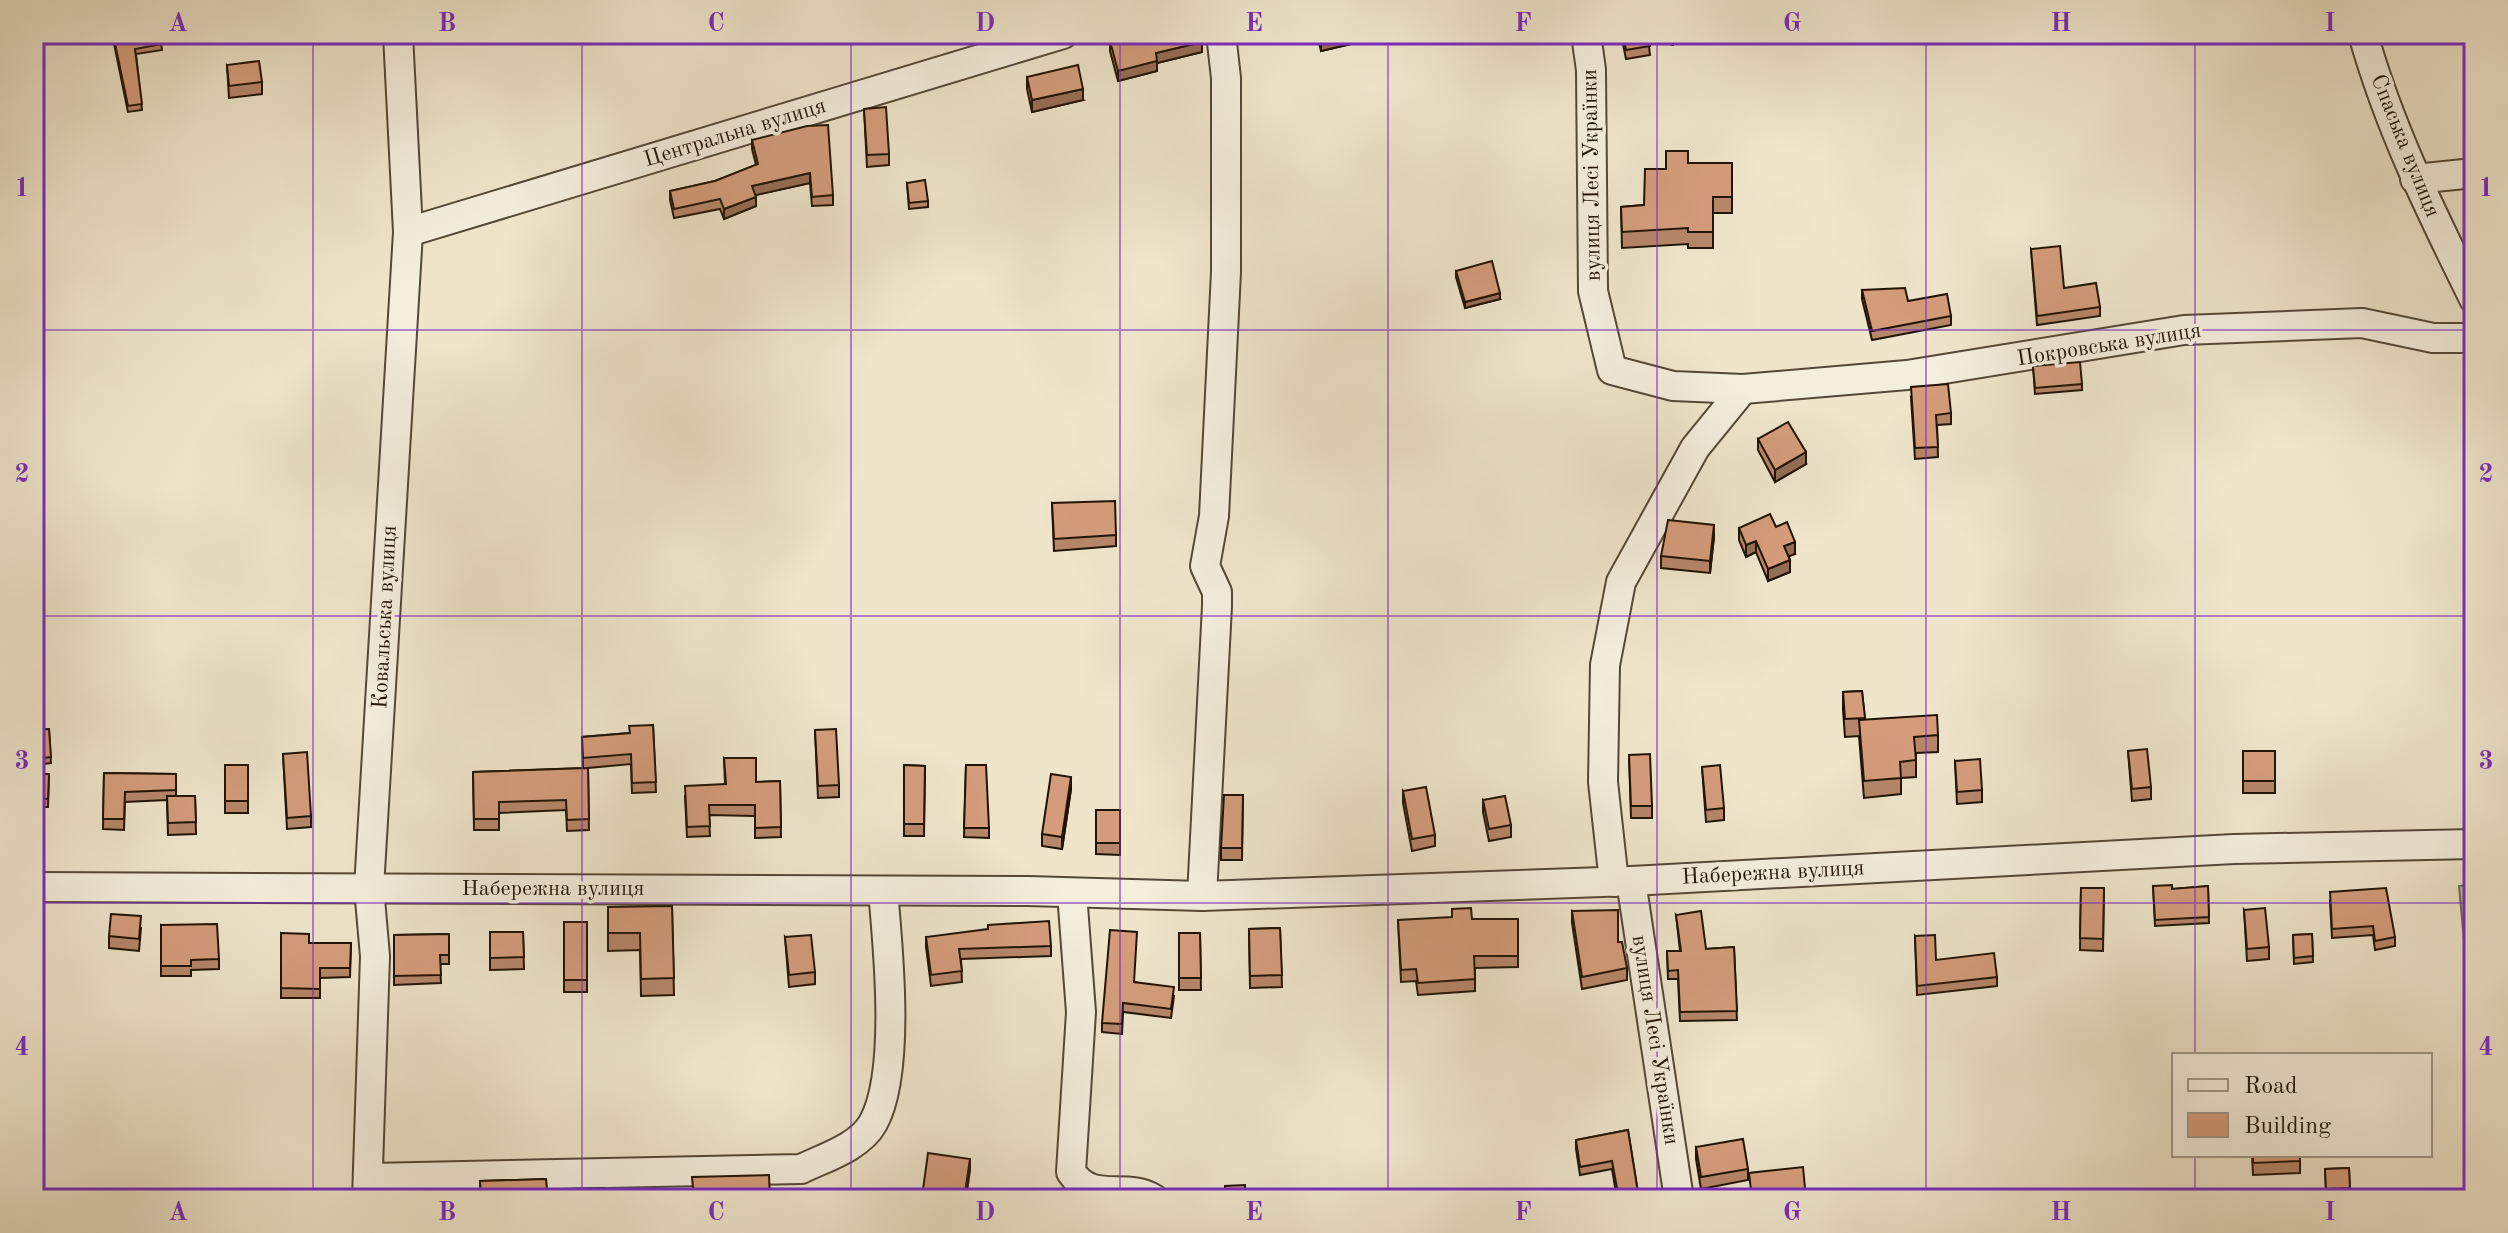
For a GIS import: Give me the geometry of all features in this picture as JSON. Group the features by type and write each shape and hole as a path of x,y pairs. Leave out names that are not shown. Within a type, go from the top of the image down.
{"street":[{"name":"Ковальська вулиця","path":"369,1188 375,956 369,888 408,232 398,34"},
{"name":"Центральна вулиця","path":"408,232 1063,34"},
{"path":"1202,896 1217,606 1217,592 1205,566 1214,516 1226,272 1226,78 1221,34"},
{"name":"вулиця Лесі Українки","path":"1586,34 1591,70 1593,291 1612,370 1673,386 1743,389"},
{"name":"Спаська вулиця","path":"2363,34 2377,85 2415,179 2474,299"},
{"path":"2415,179 2474,173"},
{"name":"Покровська вулиця","path":"1743,389 1907,375 2184,330 2362,323 2433,338 2474,338"},
{"name":"вулиця Лесі Українки","path":"1679,1199 1603,782 1605,665 1621,582 1695,448 1743,389"},
{"name":"Набережна вулиця","path":"34,887 883,891 1202,896 1622,881 2234,849 2474,844"},
{"path":"369,1188 801,1169 851,1144 873,1125 884,1092 888,1064 889,951 883,891"},
{"path":"1072,893 1081,1012 1071,1172 1085,1188 1100,1193 1133,1191 1154,1199"}],"green space":[{"path":"2474,884 2474,1049 2459,886"}],"building":[{"path":"113,34 160,34 162,44 135,49 142,104 128,106"},
{"path":"1138,34 1200,34 1202,42 1156,53 1157,61 1118,71 1110,41"},
{"path":"1320,34 1348,34 1321,40"},
{"path":"1623,34 1648,34 1650,46 1626,50"},
{"path":"259,61 262,82 229,86 227,65"},
{"path":"1078,65 1083,89 1032,100 1027,77"},
{"path":"886,107 889,154 867,155 864,109"},
{"path":"828,125 833,195 812,197 810,173 752,186 756,197 724,209 720,199 674,209 670,191 715,181 758,164 752,140 807,126"},
{"path":"1666,151 1688,151 1688,163 1732,163 1732,197 1713,197 1713,232 1688,232 1688,228 1622,232 1621,207 1644,205 1645,169 1666,169"},
{"path":"925,180 928,201 909,203 907,183"},
{"path":"2060,246 2064,288 2096,283 2100,307 2037,316 2031,249"},
{"path":"1492,261 1500,293 1465,302 1456,271"},
{"path":"1905,288 1908,301 1947,294 1951,316 1872,331 1862,290"},
{"path":"2080,362 2082,384 2035,388 2033,366"},
{"path":"1948,384 1951,413 1936,415 1938,447 1915,448 1911,387"},
{"path":"1788,422 1806,452 1775,470 1758,439"},
{"path":"1115,501 1116,535 1054,539 1052,503"},
{"path":"1770,514 1776,527 1787,522 1795,542 1784,546 1790,560 1768,569 1756,541 1746,545 1739,528"},
{"path":"1668,520 1714,525 1710,561 1661,556"},
{"path":"1862,691 1865,718 1845,719 1843,692"},
{"path":"1937,715 1938,735 1914,737 1916,760 1900,762 1901,778 1864,781 1859,720"},
{"path":"653,725 656,782 632,783 631,754 583,758 582,737 630,733 629,726"},
{"path":"49,729 51,757 34,759 34,730"},
{"path":"836,729 839,785 818,786 815,730"},
{"path":"2147,749 2151,787 2132,789 2128,751"},
{"path":"2243,751 2275,751 2275,781 2243,781"},
{"path":"307,752 311,816 287,818 283,754"},
{"path":"1650,754 1652,806 1631,806 1629,755"},
{"path":"724,758 756,758 756,782 780,781 781,827 755,828 755,805 709,805 710,826 687,827 685,786 726,784"},
{"path":"1980,759 1982,790 1957,792 1955,761"},
{"path":"225,765 248,765 248,801 225,801"},
{"path":"904,765 925,766 924,824 904,824"},
{"path":"966,765 986,765 989,828 964,828"},
{"path":"1720,765 1724,808 1706,810 1702,767"},
{"path":"588,768 589,819 567,820 566,800 499,802 499,819 474,819 473,772"},
{"path":"104,773 176,774 176,790 125,792 124,819 103,819"},
{"path":"34,774 49,774 48,799 34,798"},
{"path":"1051,774 1071,777 1062,837 1042,834"},
{"path":"1426,787 1435,835 1412,839 1403,791"},
{"path":"1224,795 1243,795 1242,848 1221,848"},
{"path":"167,796 195,796 196,822 168,823"},
{"path":"1505,796 1511,825 1489,829 1483,800"},
{"path":"1096,810 1120,810 1120,843 1096,843"},
{"path":"2172,885 2172,889 2208,886 2209,917 2155,920 2153,886"},
{"path":"2081,888 2104,888 2103,939 2080,938"},
{"path":"2386,888 2395,937 2375,941 2373,926 2332,929 2330,892"},
{"path":"672,906 674,978 641,979 640,933 608,933 608,907"},
{"path":"1471,908 1472,919 1518,919 1518,956 1474,956 1475,979 1418,983 1416,969 1401,970 1398,920 1452,917 1452,909"},
{"path":"2265,908 2269,947 2247,949 2244,910"},
{"path":"1618,910 1618,942 1622,942 1627,968 1582,977 1572,911"},
{"path":"1701,911 1706,949 1734,947 1737,1011 1680,1012 1678,970 1668,971 1667,951 1681,951 1676,915"},
{"path":"34,913 39,913 40,963 34,963"},
{"path":"111,914 141,916 139,939 109,936"},
{"path":"1049,921 1051,946 959,949 962,971 931,975 926,937 988,929 988,925"},
{"path":"564,922 587,922 587,980 564,980"},
{"path":"217,924 219,959 191,960 191,966 161,966 161,925"},
{"path":"1280,928 1282,975 1250,976 1249,929"},
{"path":"1110,930 1137,932 1134,982 1174,987 1171,1009 1123,1003 1122,1024 1102,1023"},
{"path":"490,932 523,932 524,957 490,958"},
{"path":"281,933 309,934 309,943 351,943 350,968 320,968 320,989 281,988"},
{"path":"1179,933 1200,933 1201,978 1179,978"},
{"path":"449,934 449,955 440,955 441,975 394,976 394,935"},
{"path":"2312,934 2313,956 2294,958 2293,935"},
{"path":"811,935 815,972 789,975 785,937"},
{"path":"1935,935 1936,960 1994,953 1997,977 1917,986 1915,936"},
{"path":"1628,1130 1639,1199 1619,1199 1612,1161 1580,1167 1576,1140"},
{"path":"1743,1139 1748,1169 1701,1177 1696,1147"},
{"path":"928,1153 970,1159 964,1199 911,1199 922,1197"},
{"path":"2253,1157 2300,1157 2300,1161 2253,1163"},
{"path":"1803,1167 1806,1199 1752,1199 1749,1173"},
{"path":"2349,1168 2350,1188 2326,1189 2325,1169"},
{"path":"769,1175 770,1199 694,1199 692,1177"},
{"path":"546,1179 547,1191 513,1193 514,1199 481,1199 480,1181"},
{"path":"1245,1185 1245,1199 1226,1199 1225,1186"},
{"path":"604,1188 605,1199 566,1199 565,1189"}]}
